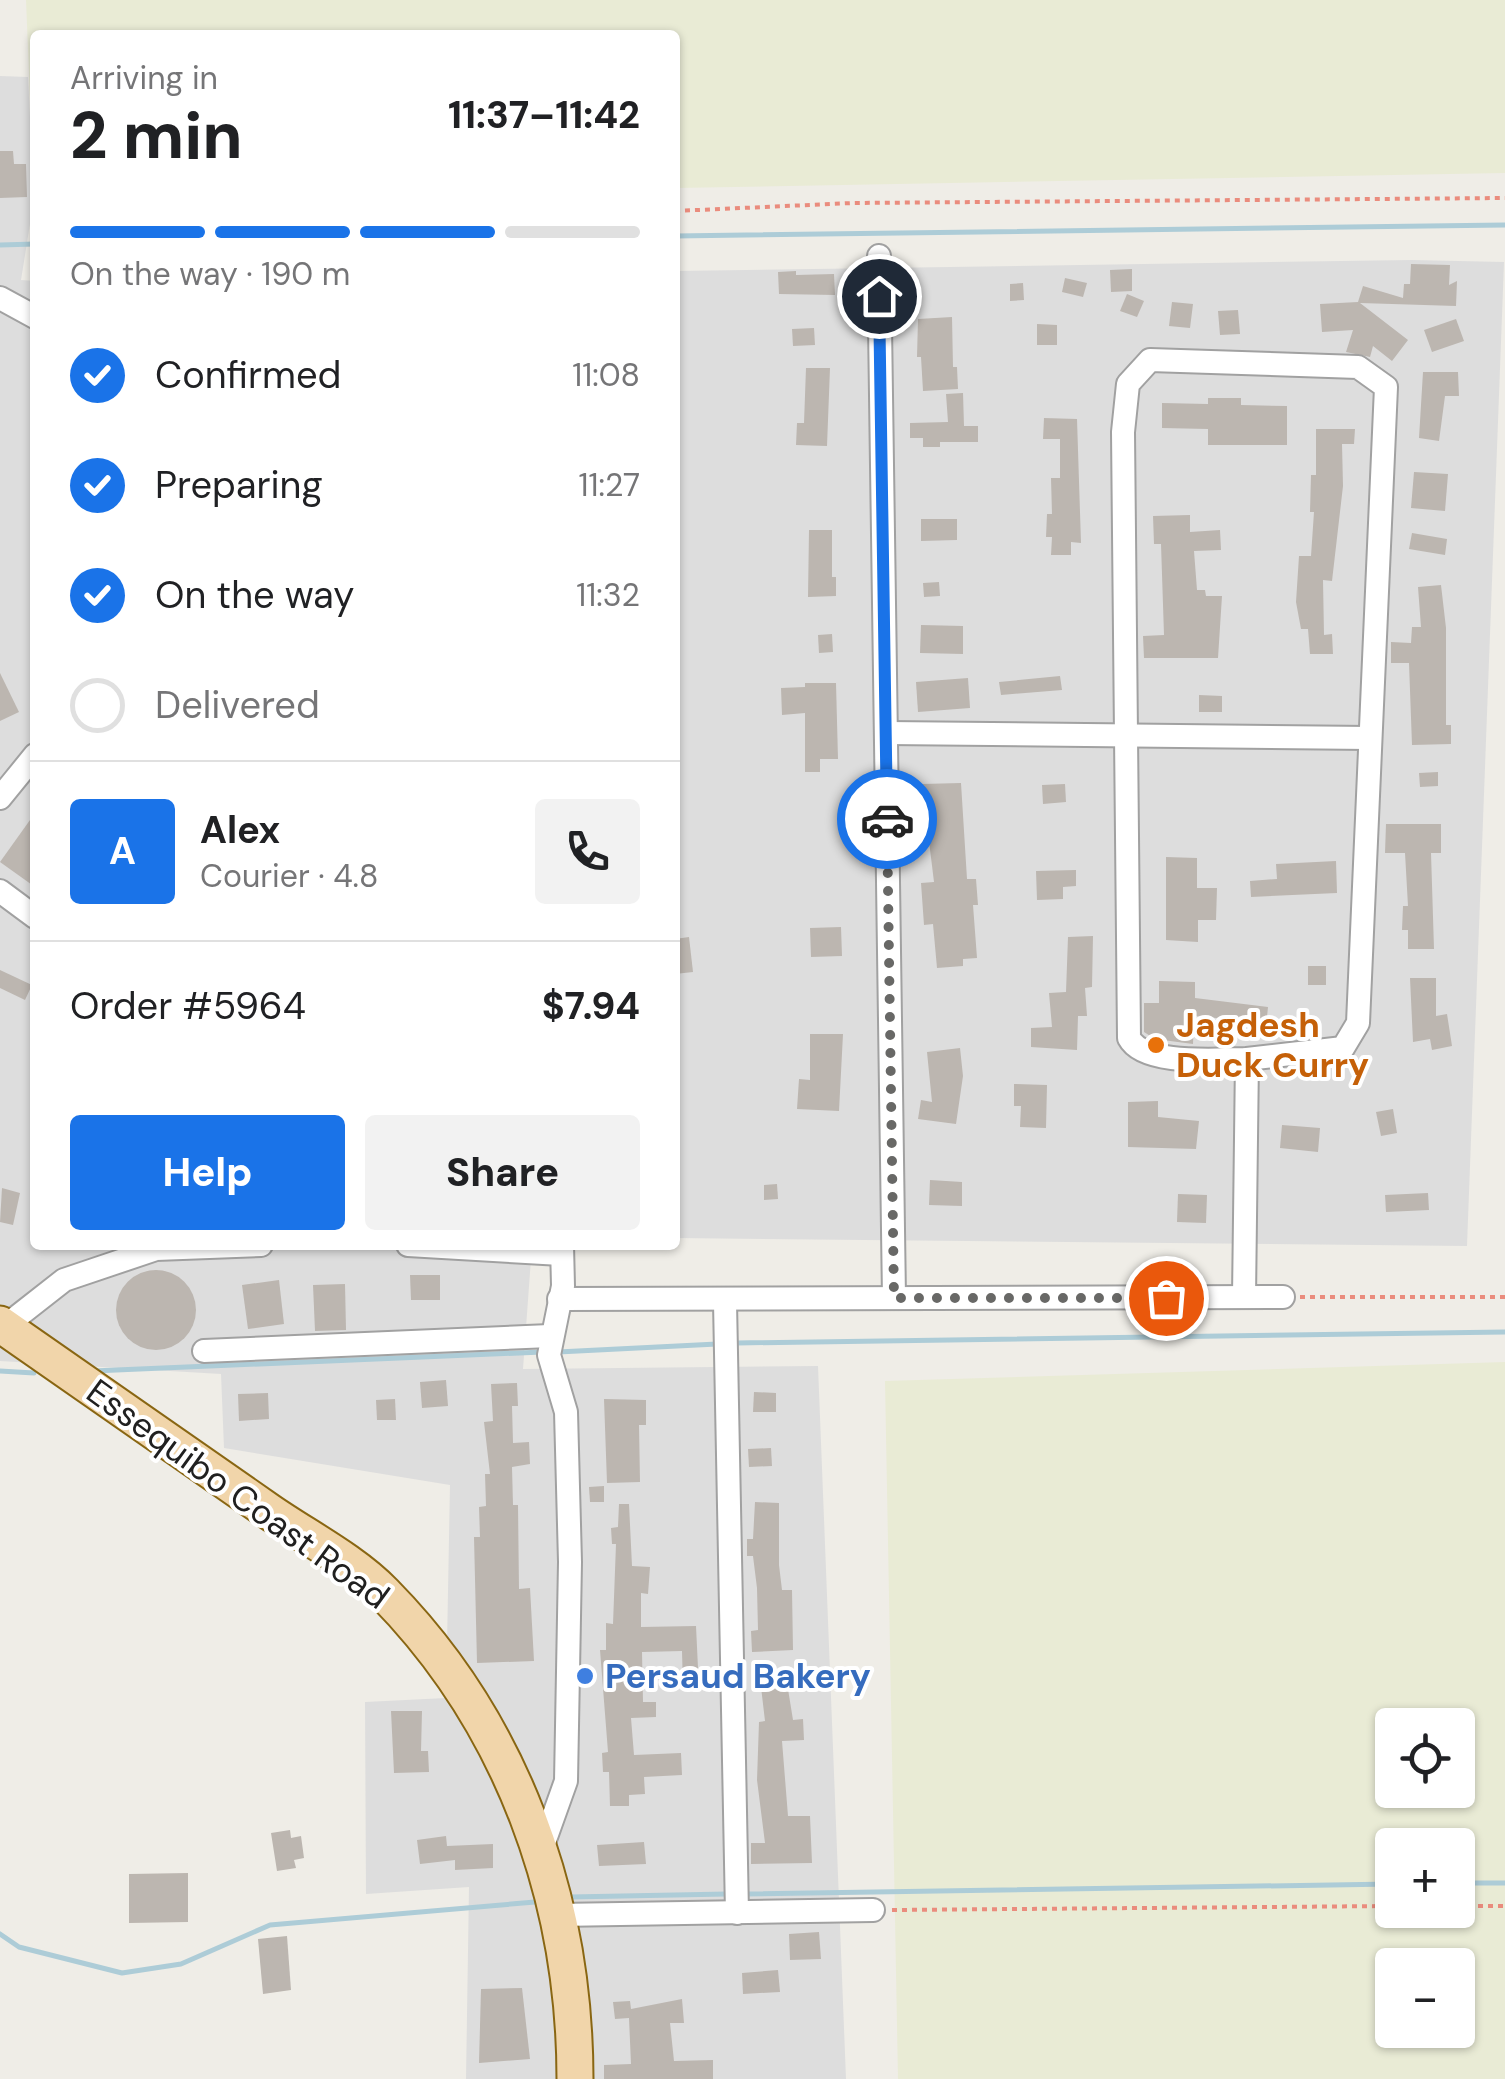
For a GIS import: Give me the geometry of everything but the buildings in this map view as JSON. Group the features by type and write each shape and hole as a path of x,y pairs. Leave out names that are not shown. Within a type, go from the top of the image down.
{"main road":[{"name":"Essequibo Coast Road","path":"2,1326 383,1591 474,1704 511,1769 542,1851 564,1943 576,2079"}],"street":[{"path":"879,256 894,1298"},
{"path":"0,298 30,311"},
{"path":"1150,360 1358,367 1386,387 1370,738 1358,1023 1342,1048 1246,1059 1175,1058 1140,1051 1128,1038 1123,432 1128,384 1150,360"},
{"path":"886,733 1128,732 1370,738"},
{"path":"0,798 30,761"},
{"path":"0,891 30,914"},
{"path":"1244,1298 1246,1059"},
{"path":"2,1326 64,1280 153,1250"},
{"path":"542,1851 566,1780 570,1562 566,1412 549,1354 563,1286 562,1250"},
{"path":"559,1299 725,1302 1283,1298"},
{"path":"725,1302 737,1910"},
{"path":"204,1351 550,1336"},
{"path":"557,1915 873,1910"}],"path":[{"path":"680,211 853,203 1505,198"},
{"path":"1283,1298 1505,1296"},
{"path":"873,1910 1375,1906"},
{"path":"1475,1906 1505,1906"}],"shaded area":[{"path":"0,76 28,77 30,118 30,224 21,280 30,281 30,1250 532,1250 523,1369 818,1366 846,2079 466,2079 469,1887 366,1894 365,1702 446,1698 450,1485 224,1448 221,1374 0,1361"},
{"path":"1504,262 1467,1246 680,1238 680,271"}],"green space":[{"path":"26,0 1505,0 1505,173 680,188 680,30 30,30 30,100"},
{"path":"1505,1362 1505,2079 898,2079 885,1381"}],"waterway":[{"path":"680,236 1505,225"},
{"path":"0,245 30,244"},
{"path":"737,1343 1505,1332"},
{"path":"558,1352 717,1344"},
{"path":"93,1371 542,1352"},
{"path":"0,1371 34,1373"},
{"path":"1475,1883 1505,1883"},
{"path":"743,1894 1375,1884"},
{"path":"570,1897 727,1894"},
{"path":"0,1934 19,1947 122,1973 181,1964 270,1925 535,1902"}],"way so far":[{"path":"887,819 894,1298 1166,1298"}],"place":[{"name":"Jagdesh Duck Curry","path":"1156,1045"},
{"name":"Persaud Bakery","path":"585,1676"}],"route":[{"path":"879,296 887,819"}]}
